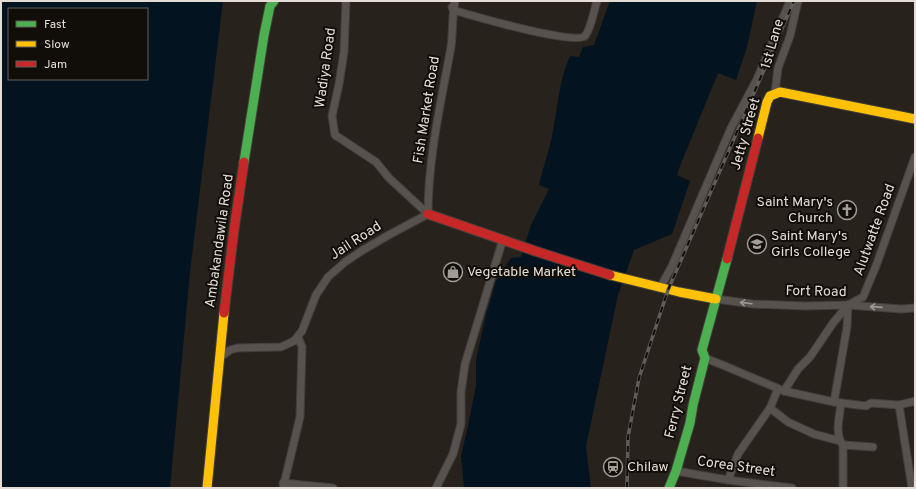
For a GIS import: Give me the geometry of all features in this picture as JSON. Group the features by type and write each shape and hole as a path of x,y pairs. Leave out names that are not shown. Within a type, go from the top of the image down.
{"street":[{"name":"Ambakandawila Road","path":"207,488 219,358 234,230 264,35 270,6 274,1"},
{"name":"Wadiya Road","path":"346,1 344,52 332,116 335,135 376,162 389,178 428,214"},
{"path":"450,1 453,10"},
{"path":"453,10 455,1"},
{"path":"453,10 562,38 581,38 585,36 597,1"},
{"path":"660,288 672,266 731,128 757,79 790,1"},
{"name":"1st Lane","path":"774,94 778,68 790,36 798,1"},
{"name":"Fish Market Road","path":"428,214 428,190 436,126 452,38 453,10"},
{"name":"Jetty Street","path":"716,299 767,102 770,96 785,93 915,119"},
{"name":"Alutwatte Road","path":"728,480 738,454 781,390 810,357 833,323 848,305 863,297 876,266 915,157"},
{"path":"428,214 503,239 518,246 631,280 660,288 716,299"},
{"name":"Jail Road","path":"298,337 305,325 316,295 328,276 363,250 428,214"},
{"path":"436,488 453,454 461,424 461,392 465,364 503,239"},
{"name":"Fort Road","path":"716,299 753,304 806,306 848,305 901,309 915,308"},
{"name":"Ferry Street","path":"669,488 676,471 690,423 704,358 702,350 716,299"},
{"path":"843,488 837,402 847,327 848,305"},
{"path":"219,358 230,350 237,348 281,347 294,341 298,337 302,347 300,417 283,486 333,488"},
{"path":"704,358 781,390 837,402 866,406 871,403 899,405 915,401"},
{"path":"899,405 912,488"},
{"path":"770,408 788,422 814,434 841,443 873,447"},
{"name":"Corea Street","path":"676,471 728,480 792,488"}],"water":[{"path":"1,1 223,1 190,272 170,488 1,488"},
{"path":"610,1 757,1 747,47 736,80 718,73 680,166 677,175 690,181 672,234 634,250 618,295 586,446 591,488 464,488 461,456 476,385 476,360 486,315 496,281 511,258 521,257 531,225 549,189 539,185 552,138 561,83 566,65 570,56 579,57 583,47 594,45"}],"railway":[{"path":"627,488 628,437 639,378 668,290 794,1"}],"traffic: fast":[{"path":"244,162 264,35 270,6 274,1"},
{"path":"669,488 676,471 690,423 705,358 702,350 727,259"}],"traffic: slow":[{"path":"758,138 767,102 770,96 780,92 915,119"},
{"path":"610,275 679,292 716,299"},
{"path":"207,488 224,313"}],"traffic: jam":[{"path":"727,259 758,138"},
{"path":"224,313 244,162"},
{"path":"428,214 610,275"}],"place":[{"name":"Saint Mary's Church","path":"847,210"},
{"name":"Saint Mary's Girls College","path":"757,244"},
{"name":"Vegetable Market","path":"453,272"},
{"name":"Chilaw","path":"613,467"}]}
